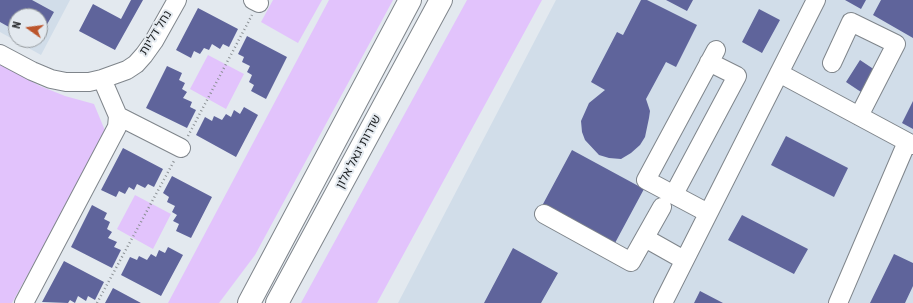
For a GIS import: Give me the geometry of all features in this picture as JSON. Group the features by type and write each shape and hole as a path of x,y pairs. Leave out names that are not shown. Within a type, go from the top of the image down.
{"highway":[{"path":"249,303 410,0"},
{"name":"שדרות יגאל אלון","path":"277,303 440,0"}],"street":[{"name":"נחל דליות","path":"0,54 51,79 73,82 102,79 121,73 136,64 154,41 177,0"},
{"path":"662,303 816,0"},
{"path":"832,63 851,22 896,44 859,116"},
{"path":"544,214 631,262 668,201 738,76 713,56 646,180 668,201 708,213"},
{"path":"779,73 910,143 838,303"},
{"path":"24,303 117,127 118,116 102,79"},
{"path":"118,116 181,148"},
{"path":"645,238 684,260"}],"shaded area":[{"path":"0,0 70,0 48,42 48,8 8,8 8,36 0,32"},
{"path":"273,0 322,0 298,43 261,22"},
{"path":"329,0 393,0 255,255 219,303 168,303"},
{"path":"467,0 542,0 377,303 301,303"},
{"path":"556,0 913,0 913,303 398,303"},
{"path":"29,48 45,48 41,55"},
{"path":"208,55 244,74 226,109 190,89"},
{"path":"0,64 40,86 65,96 94,104 106,133 12,303 0,303"},
{"path":"135,195 171,214 153,249 117,229"}],"building":[{"path":"0,0 32,0 47,8 8,8 8,26 0,22"},
{"path":"131,0 143,0 115,50 79,31 93,4 121,19"},
{"path":"641,0 647,0 697,25 676,67 666,62 646,99 650,111 645,137 640,145 621,159 609,158 599,155 585,140 582,132 581,121 589,103 605,90 591,82 617,32 623,35"},
{"path":"666,0 693,0 687,11"},
{"path":"845,0 866,0 861,9"},
{"path":"881,0 913,0 913,38 873,15"},
{"path":"198,8 238,29 229,47 223,44 220,49 212,44 209,50 204,48 200,54 194,51 191,58 176,50"},
{"path":"48,9 54,12 48,23"},
{"path":"759,9 780,20 762,53 742,42"},
{"path":"247,36 287,57 266,99 251,91 254,85 249,82 252,75 247,72 250,66 242,62 244,57 238,54"},
{"path":"860,60 875,70 861,92 846,82"},
{"path":"167,66 182,73 179,80 185,83 182,89 187,92 183,98 192,102 190,107 196,110 187,128 146,108"},
{"path":"913,101 913,129 902,123"},
{"path":"244,107 258,115 236,157 196,135 205,117 212,121 214,116 222,120 226,114 231,117 234,110 240,114"},
{"path":"786,136 848,168 834,197 771,165"},
{"path":"123,148 163,169 154,187 148,184 145,188 137,184 134,190 129,187 125,194 119,191 116,197 101,190"},
{"path":"572,150 644,189 615,243 543,204"},
{"path":"172,176 212,197 191,238 176,231 179,224 173,221 177,215 172,212 175,206 167,202 169,197 163,193"},
{"path":"92,205 107,213 104,219 110,222 107,229 112,232 108,238 117,242 114,247 121,250 112,268 71,247"},
{"path":"742,215 808,249 794,274 728,240"},
{"path":"168,247 183,255 161,296 121,275 130,257 137,260 139,256 147,260 151,254 156,257 159,250 165,253"},
{"path":"513,248 558,273 541,303 484,303"},
{"path":"894,254 913,263 913,286 905,303 870,303"},
{"path":"64,261 104,282 95,300 88,296 86,301 78,296 75,303 70,300 68,303 42,302"},
{"path":"113,288 141,303 105,303"},
{"path":"700,291 723,303 694,303"}]}
